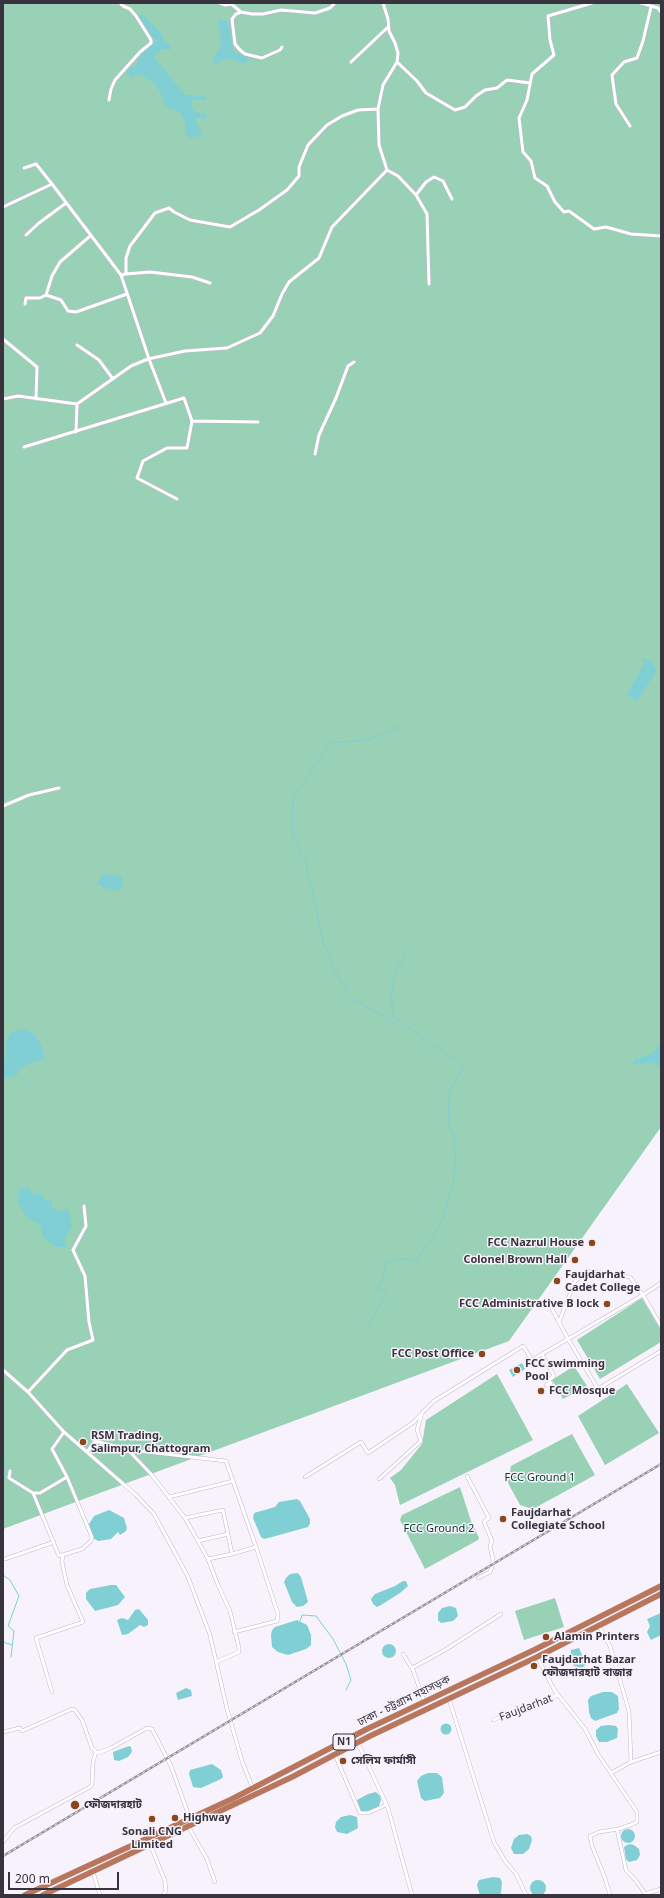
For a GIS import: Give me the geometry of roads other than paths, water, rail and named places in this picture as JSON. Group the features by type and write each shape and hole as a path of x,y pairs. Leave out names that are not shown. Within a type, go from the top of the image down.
{"highway":[{"name":"ঢাকা - চট্টগ্রাম মহাসড়ক","path":"25,1895 253,1789 424,1701 534,1650 661,1586"},
{"name":"ঢাকা - চট্টগ্রাম মহাসড়ক","path":"43,1895 292,1777 358,1743 538,1657 661,1594"},
{"path":"34,1895 71,1879 85,1875"}],"street":[{"path":"109,100 115,80 140,52 152,43 136,16 130,9 122,6 120,3"},
{"path":"220,3 225,5 234,4 241,12"},
{"path":"282,47 280,50 262,58 245,54 235,44 232,19 236,14 241,12 263,14 288,10 315,13 330,8 335,3"},
{"path":"382,3 388,19 388,28 398,53 397,62 383,85 378,110 379,145 387,170 398,176 416,194 427,214 429,284"},
{"path":"592,3 548,16 550,40 554,55 532,74 527,100 519,118 523,152 531,161 535,178 547,186 555,202 564,212 569,211 594,229 606,227 631,234 661,236"},
{"path":"641,3 658,8 661,12"},
{"path":"630,126 616,104 612,75 624,62 637,58 651,7"},
{"path":"351,62 388,28"},
{"path":"397,62 417,81 426,93 455,110 465,107 476,96 485,90 497,88 507,80 530,83"},
{"path":"126,274 126,258 130,246 155,213 169,208 190,220 230,226 259,210 287,190 299,176 299,167 308,145 327,125 342,116 358,110 378,110"},
{"path":"24,168 36,164 121,275 148,358 166,403"},
{"path":"3,399 18,396 77,404 131,366 148,358 185,351 228,348 260,333 273,316 282,294 290,282 319,258 332,227 387,170"},
{"path":"416,194 426,182 434,177 443,181 452,200"},
{"path":"3,207 52,184"},
{"path":"26,235 39,223 66,203"},
{"path":"46,295 52,276 60,262 89,237"},
{"path":"121,275 150,272 192,277 210,283"},
{"path":"25,304 26,298 40,298 46,295 61,300 68,311 76,312 128,294"},
{"path":"3,338 37,367 36,399"},
{"path":"77,345 99,360 113,378"},
{"path":"315,454 319,435 336,398 348,366 354,362"},
{"path":"24,447 184,398 192,421 187,448 167,448 143,461 137,478 177,499"},
{"path":"76,432 77,404"},
{"path":"192,421 258,422"},
{"path":"3,806 29,795 59,788"},
{"path":"28,1392 67,1350 94,1340 89,1322 85,1276 73,1250 86,1226 84,1206"},
{"path":"559,1322 575,1281 589,1271 630,1277 643,1295 661,1326"},
{"path":"305,1477 361,1442 368,1453 414,1422 434,1401 523,1346 532,1360 661,1283"},
{"path":"551,1307 598,1389 661,1352"},
{"path":"542,1354 554,1376 549,1380 551,1383 546,1385"},
{"path":"3,1370 28,1392 64,1432 136,1495 154,1514 188,1577 210,1635 242,1761 253,1789"},
{"path":"379,1479 421,1441 417,1430 422,1413"},
{"path":"33,1493 59,1556 82,1549 91,1541 92,1537 67,1477 52,1449 64,1432"},
{"path":"87,1452 95,1441 131,1450 226,1461 278,1614 277,1621 234,1632"},
{"path":"131,1450 130,1452 152,1474 185,1518 208,1559 230,1611 239,1652 216,1662"},
{"path":"10,1471 9,1478 33,1493 40,1493 67,1477"},
{"path":"467,1476 489,1518 484,1522 492,1541 490,1546 493,1560 492,1567 490,1572 478,1578"},
{"path":"169,1497 233,1481"},
{"path":"185,1518 223,1510 232,1554"},
{"path":"198,1541 228,1534"},
{"path":"5,1559 54,1542"},
{"path":"208,1559 256,1547"},
{"path":"52,1692 36,1638 83,1622 67,1585 62,1562 63,1555"},
{"path":"412,1668 445,1650 501,1614"},
{"path":"599,1626 610,1646 628,1711 631,1762"},
{"path":"403,1654 412,1668 424,1701"},
{"path":"538,1657 558,1695 585,1729 598,1754 637,1812 637,1822 617,1829 599,1832 590,1836 592,1846 606,1878 610,1895"},
{"name":"Faujdarhat","path":"493,1720 558,1695"},
{"path":"449,1699 494,1842 504,1861 516,1874 526,1895"},
{"path":"3,1732 20,1728 22,1731 72,1709 78,1714 90,1743 96,1752"},
{"path":"96,1752 103,1752 146,1728 152,1729 171,1766 190,1819"},
{"path":"358,1743 386,1805 412,1895"},
{"path":"3,1842 14,1828 90,1787 93,1762 96,1752"},
{"path":"611,1773 631,1762 661,1752"},
{"path":"335,1755 360,1813 368,1813 386,1805"},
{"path":"188,1826 207,1859 215,1882"},
{"path":"617,1829 626,1870 637,1882 645,1895 661,1889"},
{"path":"150,1844 165,1881 166,1891 163,1895"},
{"path":"93,1872 100,1895"}],"water":[{"path":"142,14 161,33 164,42 171,45 170,50 161,49 154,57 185,95 205,96 207,100 191,100 193,111 207,115 206,119 195,117 202,135 191,138 185,133 185,121 179,111 165,107 160,91 152,81 142,76 134,75 132,78 126,74 131,67 135,67 144,50 156,41 138,16"},
{"path":"218,19 228,21 234,53 251,56 245,64 232,59 224,59 216,65 213,60 221,45"},
{"path":"642,659 650,659 657,670 637,701 627,695 644,664"},
{"path":"103,874 121,876 123,882 121,890 113,890 103,887 97,883"},
{"path":"24,1029 35,1035 42,1047 45,1059 24,1066 16,1075 3,1079 3,1061 6,1058 5,1046 10,1033"},
{"path":"661,1043 661,1071 659,1066 653,1063 633,1064 634,1060 651,1054"},
{"path":"29,1187 32,1194 43,1194 43,1198 48,1201 52,1199 52,1207 57,1211 65,1209 69,1211 72,1224 64,1242 68,1247 55,1247 42,1236 40,1224 28,1219 18,1203 19,1188"},
{"name":"FCC swimming Pool","path":"522,1363 525,1369 513,1377 509,1370"},
{"path":"297,1499 300,1501 310,1519 308,1527 264,1539 261,1537 253,1518 254,1513 275,1507 279,1502"},
{"path":"109,1510 124,1518 127,1528 126,1531 120,1535 118,1532 111,1539 98,1541 93,1538 89,1524 94,1516"},
{"path":"298,1573 301,1577 308,1602 303,1606 297,1607 292,1602 284,1582 290,1574"},
{"path":"406,1581 408,1586 400,1593 377,1607 373,1604 371,1599 375,1594"},
{"path":"116,1585 125,1597 118,1605 95,1611 86,1599 86,1593 90,1589"},
{"path":"450,1606 456,1608 458,1616 453,1621 441,1623 438,1620 438,1613 442,1608"},
{"path":"139,1609 148,1620 148,1625 144,1627 140,1625 128,1634 122,1635 117,1620 122,1618 128,1620 135,1610"},
{"path":"661,1613 661,1635 651,1640 647,1632 650,1626 647,1619"},
{"path":"297,1620 307,1625 311,1635 311,1645 306,1649 288,1655 278,1652 272,1647 272,1630 275,1627"},
{"path":"389,1644 394,1646 396,1651 394,1656 389,1658 384,1656 382,1651 384,1646"},
{"path":"579,1648 586,1664 582,1668 574,1666 570,1657 571,1650"},
{"path":"186,1688 191,1690 192,1696 178,1700 176,1693"},
{"path":"603,1692 612,1692 618,1696 619,1709 617,1713 595,1721 591,1718 589,1712 588,1700 591,1696"},
{"path":"446,1723 450,1725 452,1729 450,1733 446,1735 442,1733 440,1729 442,1725"},
{"path":"601,1726 616,1726 618,1729 617,1738 607,1742 599,1742 596,1736 596,1730"},
{"path":"129,1746 131,1747 132,1752 128,1757 119,1761 114,1760 113,1752"},
{"path":"212,1764 221,1770 223,1777 201,1788 193,1787 189,1774 190,1770"},
{"path":"428,1773 437,1773 442,1777 444,1793 440,1798 425,1801 421,1798 417,1781 421,1776"},
{"path":"376,1792 380,1796 381,1800 379,1806 366,1812 361,1811 357,1800 368,1794"},
{"path":"350,1815 357,1817 358,1828 347,1834 337,1832 335,1827 336,1822 341,1817"},
{"path":"625,1829 631,1829 635,1833 635,1839 631,1843 625,1843 621,1839 621,1833"},
{"path":"527,1834 531,1836 532,1840 529,1849 523,1854 514,1854 511,1848 514,1839 519,1835"},
{"path":"629,1844 634,1845 639,1849 640,1855 637,1860 629,1862 626,1859 624,1847"},
{"path":"493,1877 500,1878 502,1882 500,1895 480,1895 477,1885 479,1880"},
{"path":"538,1880 545,1885 546,1888 541,1895 538,1896 531,1891 530,1888 535,1881"}],"waterway":[{"path":"395,1023 350,997 336,972 324,945 306,863 292,834 293,796 331,743 369,740 401,726"},
{"path":"371,1328 369,1324 386,1296 384,1291 377,1289 383,1278 386,1262 405,1259 416,1261 443,1220 449,1195 453,1187 456,1153 453,1148 455,1136 449,1126 448,1094 464,1066 394,1017 391,998 394,978 406,951"},
{"path":"3,1458 7,1468 3,1478"},
{"path":"3,1575 10,1580 19,1596 8,1626 14,1631 11,1657"},
{"path":"300,1621 302,1615 316,1616 333,1639 346,1664 351,1680 346,1690"},
{"path":"3,1642 12,1645"}],"railway":[{"path":"3,1856 661,1464"}],"place":[{"name":"FCC Nazrul House","path":"592,1243"},
{"name":"Colonel Brown Hall","path":"575,1260"},
{"name":"Faujdarhat Cadet College","path":"557,1281"},
{"name":"FCC Administrative B lock","path":"607,1304"},
{"name":"FCC Post Office","path":"482,1354"},
{"name":"FCC swimming Pool","path":"517,1370"},
{"name":"FCC Mosque","path":"541,1391"},
{"name":"RSM Trading, Salimpur, Chattogram","path":"83,1442"},
{"name":"Faujdarhat Collegiate School","path":"503,1519"},
{"name":"Alamin Printers","path":"546,1637"},
{"name":"Faujdarhat Bazar ফৌজদারহাট বাজার","path":"534,1666"},
{"name":"সেলিম ফার্মাসী","path":"343,1761"},
{"name":"ফৌজদারহাট","path":"75,1805"},
{"name":"Highway","path":"175,1818"},
{"name":"Sonali CNG Limited","path":"152,1819"}],"park label":[{"name":"FCC Ground 1","path":"540,1478"},
{"name":"FCC Ground 2","path":"439,1529"}]}
